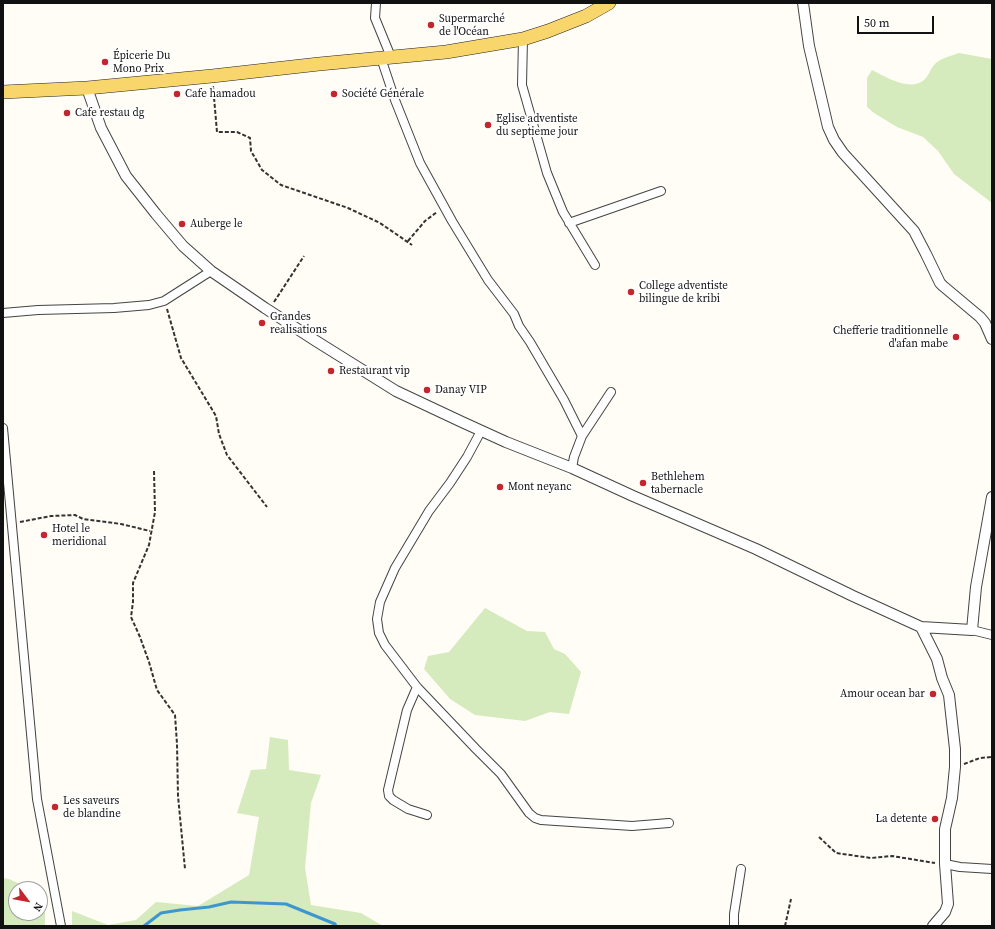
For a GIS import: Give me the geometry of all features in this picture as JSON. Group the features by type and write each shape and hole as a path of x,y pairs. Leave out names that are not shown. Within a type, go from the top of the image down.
{"main road":[{"path":"3,92 87,88 446,52 523,39 586,16 608,3"}],"street":[{"path":"376,3 375,18 386,58 395,100 420,163 488,280 514,314 518,326 530,342 564,400 582,436"},
{"path":"804,3 809,46 816,80 828,127 834,140 843,153 914,231 940,283 980,317 985,323 992,339"},
{"path":"523,39 522,85 547,173 563,212 595,265"},
{"path":"87,88 101,128 126,176 183,246 211,271 268,310 396,391 506,442 572,468 756,549 921,627 990,632"},
{"path":"569,223 661,191"},
{"path":"3,313 149,305 164,301 211,271"},
{"path":"572,468 574,457 582,436 611,392"},
{"path":"3,428 37,799 61,926"},
{"path":"481,431 467,457 429,511 398,562 380,602 377,619 379,633 385,645 417,687 501,774 529,813 535,818 541,820 632,826 669,823"},
{"path":"972,630 976,587 992,497"},
{"path":"921,627 937,659 942,678 949,695 955,749 952,798 945,829 945,864 948,904 945,912 933,926"},
{"path":"417,687 408,710 388,790 389,796 393,800 408,809 427,815"},
{"path":"945,864 960,867 992,869"},
{"path":"734,926 734,914 741,869"}],"path":[{"path":"212,76 216,132 237,132 250,138 251,151 262,170 281,185 348,208 380,223 412,245"},
{"path":"408,241 425,221 444,206"},
{"path":"268,310 304,256"},
{"path":"164,301 181,358 216,416 219,434 227,455 267,507"},
{"path":"154,471 155,512 150,531 149,545 133,583 131,617 149,662 157,690 175,715 178,796 185,869"},
{"path":"12,523 51,516 75,515 83,519 121,524 150,531"},
{"path":"955,768 980,758 992,757"},
{"path":"819,837 836,853 871,858 892,856 945,864"},
{"path":"785,926 791,899"}],"green space":[{"path":"959,53 992,59 992,203 954,174 938,151 923,137 897,127 867,107 867,78 872,70 905,84 918,83 926,78 936,63"},
{"path":"485,608 527,631 545,632 554,649 565,654 581,672 569,714 550,712 525,721 475,715 450,699 424,669 428,656 449,652"},
{"path":"270,737 288,740 289,770 321,775 311,803 305,868 311,905 361,913 383,926 72,926 72,911 108,925 136,920 156,902 198,906 249,875 259,817 237,813 251,770 266,769"},
{"path":"3,878 13,881 8,881 8,921 45,921 45,926 3,926"}],"waterway":[{"path":"144,926 161,913 209,907 231,902 286,904 335,924 336,926"}],"place":[{"name":"Supermarché de l'Océan","path":"431,25"},
{"name":"Épicerie Du Mono Prix","path":"105,62"},
{"name":"Cafe hamadou","path":"177,94"},
{"name":"Société Générale","path":"334,94"},
{"name":"Cafe restau dg","path":"67,113"},
{"name":"Eglise adventiste du septieme jour","path":"488,125"},
{"name":"Auberge le","path":"182,224"},
{"name":"College adventiste bilingue de kribi","path":"631,292"},
{"name":"Grandes realisations","path":"262,323"},
{"name":"Chefferie traditionnelle d'afan mabe","path":"956,337"},
{"name":"Restaurant vip","path":"331,371"},
{"name":"Danay VIP","path":"427,390"},
{"name":"Bethlehem tabernacle","path":"643,483"},
{"name":"Mont neyanc","path":"500,487"},
{"name":"Hotel le meridional","path":"44,535"},
{"name":"Amour ocean bar","path":"933,694"},
{"name":"Les saveurs de blandine","path":"55,807"},
{"name":"La detente","path":"935,819"}]}
